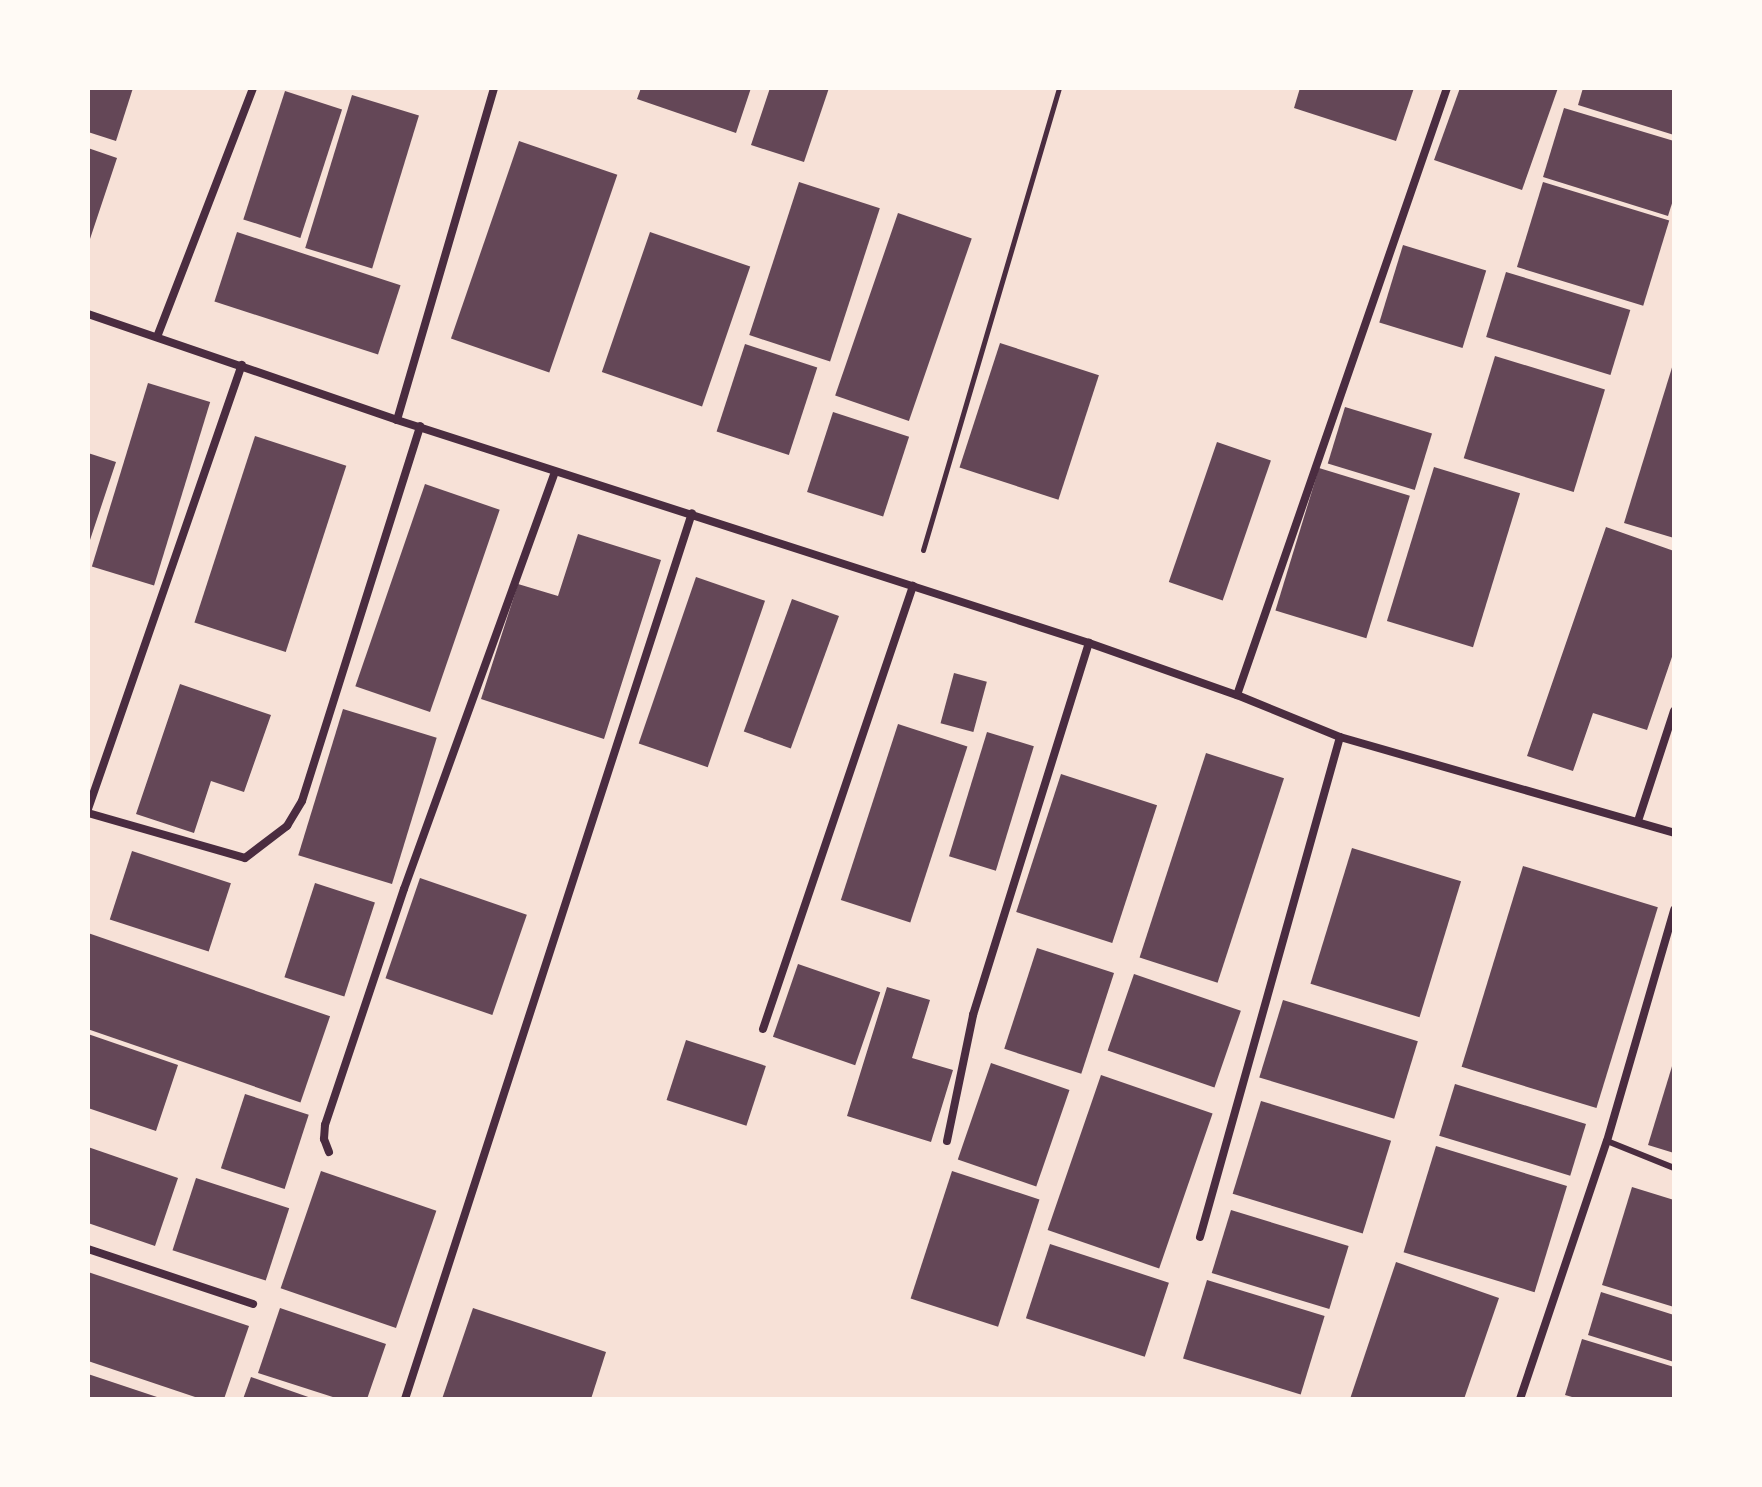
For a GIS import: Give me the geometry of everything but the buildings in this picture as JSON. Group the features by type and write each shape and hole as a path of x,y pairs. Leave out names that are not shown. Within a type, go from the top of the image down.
{"street":[{"path":"157,337 253,88"},
{"path":"397,420 494,88"},
{"path":"1237,695 1447,88"},
{"path":"88,314 555,472 692,513 1089,643 1237,695 1340,737 1674,833"},
{"path":"242,365 88,811 245,858 287,826 302,801 420,426"},
{"path":"329,1152 324,1139 330,1110 404,889 555,472"},
{"path":"405,1399 692,513"},
{"path":"763,1029 913,586"},
{"path":"947,1141 973,1015 1089,643"},
{"path":"1638,821 1674,711"},
{"path":"1200,1237 1340,737"},
{"path":"1520,1399 1607,1141 1674,910"},
{"path":"88,1249 253,1304"}],"lane":[{"path":"1607,1141 1674,1168"}],"path":[{"path":"913,586 1059,88"}]}
